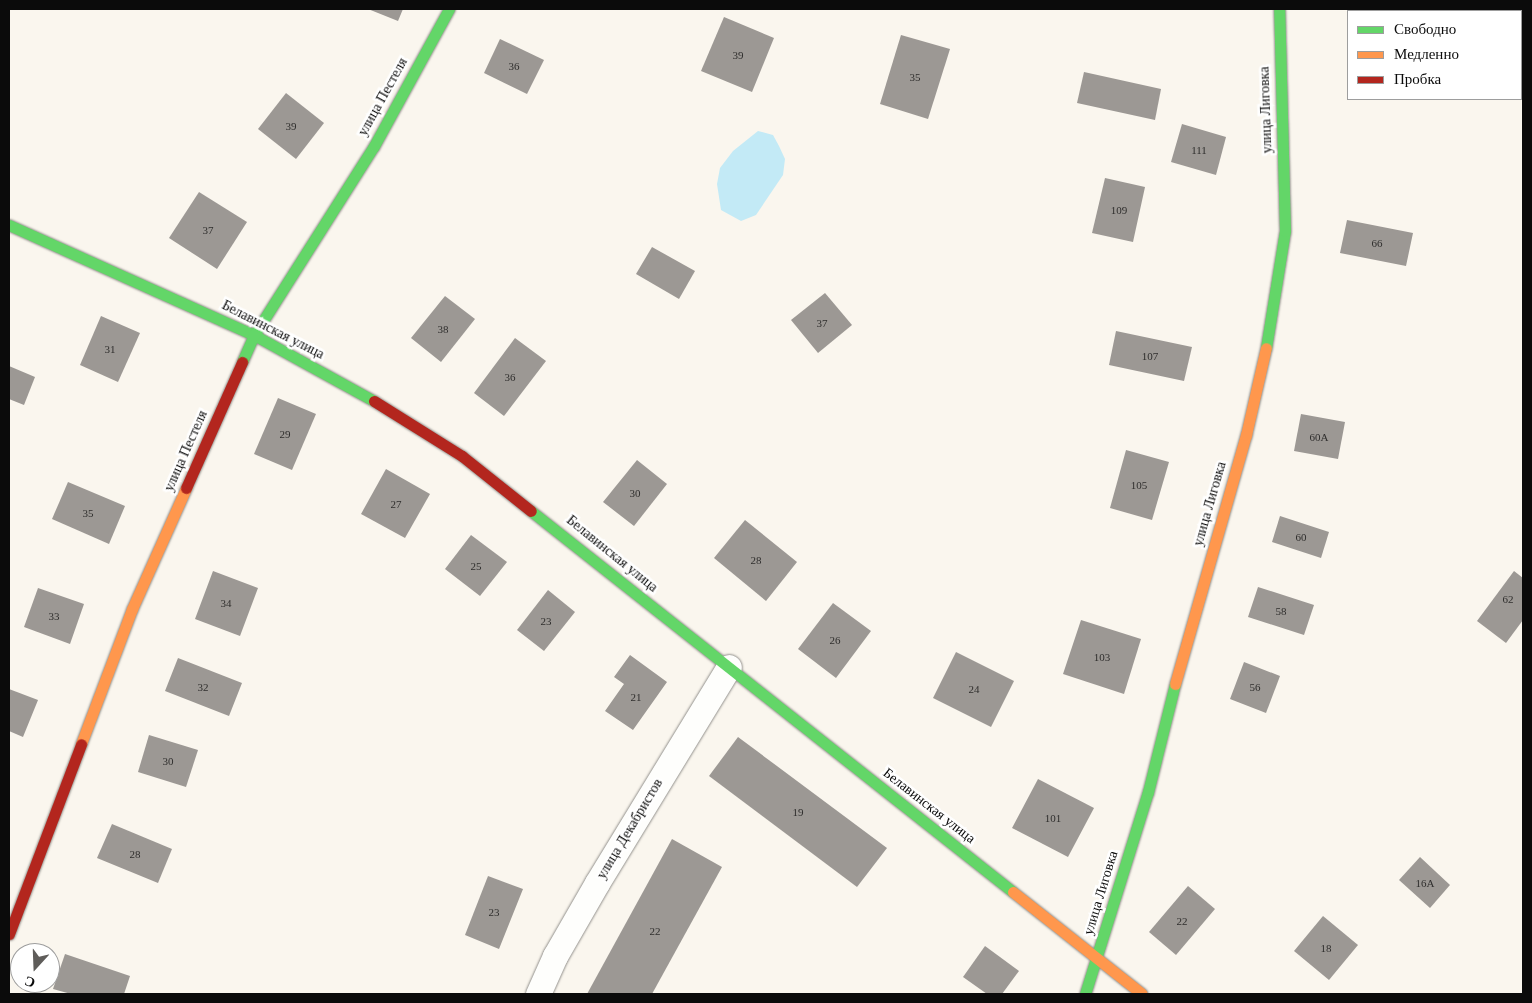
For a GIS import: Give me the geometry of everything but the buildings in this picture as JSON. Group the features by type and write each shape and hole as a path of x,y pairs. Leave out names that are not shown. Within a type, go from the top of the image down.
{"street":[{"name":"улица Пестеля","path":"9,934 132,609 254,335 374,146 449,9"},
{"name":"улица Лиговка","path":"1085,994 1148,792 1190,626 1246,435 1274,311 1285,231 1279,9"},
{"name":"Белавинская улица","path":"9,225 254,335 379,402 462,456 1142,994"},
{"name":"улица Декабристов","path":"538,994 555,956 592,891 728,667"}],"water":[{"path":"758,131 773,135 785,159 783,175 756,215 741,221 721,210 717,184 720,168 733,151"}],"traffic: fast":[{"path":"242,362 254,335 374,146 449,9"},
{"path":"1266,348 1285,231 1279,9"},
{"path":"9,225 254,335 374,401"},
{"path":"531,511 1013,892"},
{"path":"1085,994 1148,792 1175,684"}],"traffic: slow":[{"path":"1175,684 1246,435 1266,348"},
{"path":"81,744 132,609 186,488"},
{"path":"1013,892 1142,994"}],"traffic: jam":[{"path":"186,488 242,362"},
{"path":"374,401 462,456 531,511"},
{"path":"9,934 81,744"}]}
